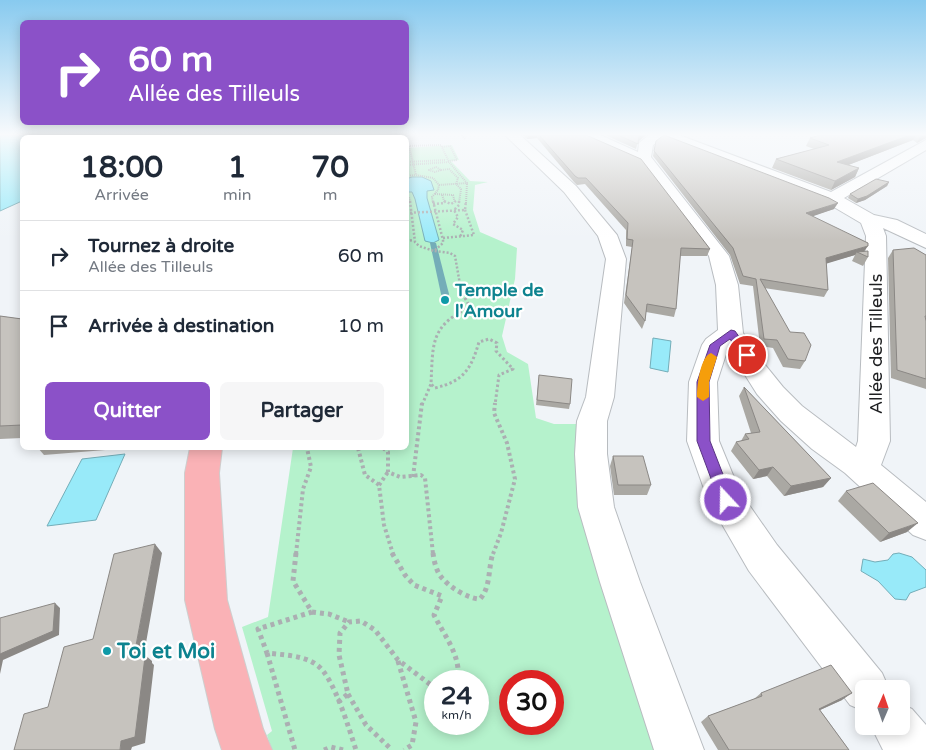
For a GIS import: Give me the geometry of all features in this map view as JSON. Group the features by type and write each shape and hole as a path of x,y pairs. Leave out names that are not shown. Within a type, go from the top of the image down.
{"main road":[{"path":"206,450 202,473 206,600 239,729 247,750"}],"street":[{"path":"550,170 570,189 607,235 616,260 600,397 592,421 592,454 596,507 620,582 679,750"},
{"path":"666,170 719,256 726,274 730,299 731,333 772,394 832,447 857,464 926,524"},
{"path":"758,170 833,199 868,219 890,224 926,242"},
{"path":"833,199 880,170"},
{"name":"Allée des Tilleuls","path":"857,464 868,456 874,441 876,236 874,228 868,219"},
{"path":"731,333 715,345 703,382 703,441 726,500 763,558 859,680"},
{"path":"902,735 914,750"}],"path":[{"path":"415,170 416,175"},
{"path":"425,176 431,172 441,170"},
{"path":"449,170 458,178 456,184"},
{"path":"443,238 474,235 465,210 468,191 467,183 456,170"},
{"path":"409,176 425,176 436,180 439,185"},
{"path":"439,185 467,183"},
{"path":"454,210 459,205 462,194 461,189 456,184"},
{"path":"434,251 443,243 432,197 439,185"},
{"path":"435,194 462,194"},
{"path":"442,195 445,203"},
{"path":"433,204 454,203 456,202 453,195"},
{"path":"409,197 414,240 419,246 434,251 450,253 455,256 460,289 470,307 444,322 433,350 431,384 422,401 413,476"},
{"path":"454,210 458,215 453,224 463,230 460,237"},
{"path":"412,213 465,210"},
{"path":"409,241 414,240"},
{"path":"388,472 395,477 421,475 425,478 434,559 439,573 444,581 473,599 480,599 486,592 490,562 501,533 515,478 508,443 494,413 499,375 513,369 496,351 497,344 489,339 479,342 473,362 459,378 446,386 435,388 431,384"},
{"path":"307,450 311,467 302,489 293,581 312,612"},
{"path":"358,450 364,475 379,485"},
{"path":"386,450 388,452 388,472 379,485 386,536 400,570 416,586 438,592 442,596 434,615 442,633 456,655 459,670"},
{"path":"295,750 267,653 258,629 312,612 329,614 349,622 361,621 375,630 398,660 424,680"},
{"path":"349,622 340,633 339,655 348,694 359,715 377,740 392,750"},
{"path":"267,653 296,656 318,666 338,702 356,750"},
{"path":"398,660 416,722 412,745 404,750"},
{"path":"338,702 348,694"},
{"path":"324,750 331,747 343,750"}],"green space":[{"path":"409,170 460,170 470,181 488,182 475,185 473,210 480,232 517,248 515,279 502,336 507,352 528,364 536,418 554,424 577,424 580,450 660,750 272,750 267,735 272,731 242,627 268,617 293,450 409,450"}],"water":[{"path":"0,170 20,170 20,202 0,211"},
{"path":"422,177 431,181 434,190 427,191 427,198 439,240 433,243 425,241 415,199 412,192 409,192 409,178"},
{"path":"653,338 671,341 668,372 650,368"},
{"path":"125,454 96,520 47,526 82,459"},
{"path":"899,553 912,557 926,570 926,587 910,593 906,600 895,599 878,581 861,571 863,559 875,562 888,560 893,554"}],"building":[{"path":"570,170 649,170 710,249 681,248 676,309 647,304 645,321 626,295 633,240 627,239 628,223 586,178 575,176"},
{"path":"669,170 756,170 838,203 806,213 868,243 868,246 826,258 828,290 760,279 790,332 804,333 811,345 805,361 788,359 777,340 764,339 756,279 743,276 733,248"},
{"path":"806,170 855,170 835,181"},
{"path":"876,179 889,182 867,196 858,199 850,194"},
{"path":"914,248 926,255 926,379 897,370 893,250"},
{"path":"868,251 868,257 857,252"},
{"path":"0,316 20,319 20,425 0,426"},
{"path":"539,375 572,379 570,404 537,400"},
{"path":"744,387 831,478 791,486 773,467 759,470 736,442 749,439 745,434 760,432"},
{"path":"613,456 643,456 651,485 618,485"},
{"path":"873,483 918,523 889,533 846,491"},
{"name":"Toi et Moi","path":"155,544 134,656 143,653 142,658 145,657 135,737 121,741 120,750 14,750 24,714 48,707 64,647 93,639 114,554"},
{"path":"55,603 53,631 0,654 0,618"},
{"path":"831,665 852,693 819,709 849,750 729,750 708,716 762,696 761,693"}],"waterway":[{"path":"433,243 445,294"}],"slow traffic":[{"path":"703,397 703,382 711,357"}],"place":[{"name":"Temple de l'Amour","path":"445,300"},
{"name":"Toi et Moi","path":"107,651"}],"route":[{"path":"726,500 703,441 703,382 715,345 731,333 747,355"}]}
